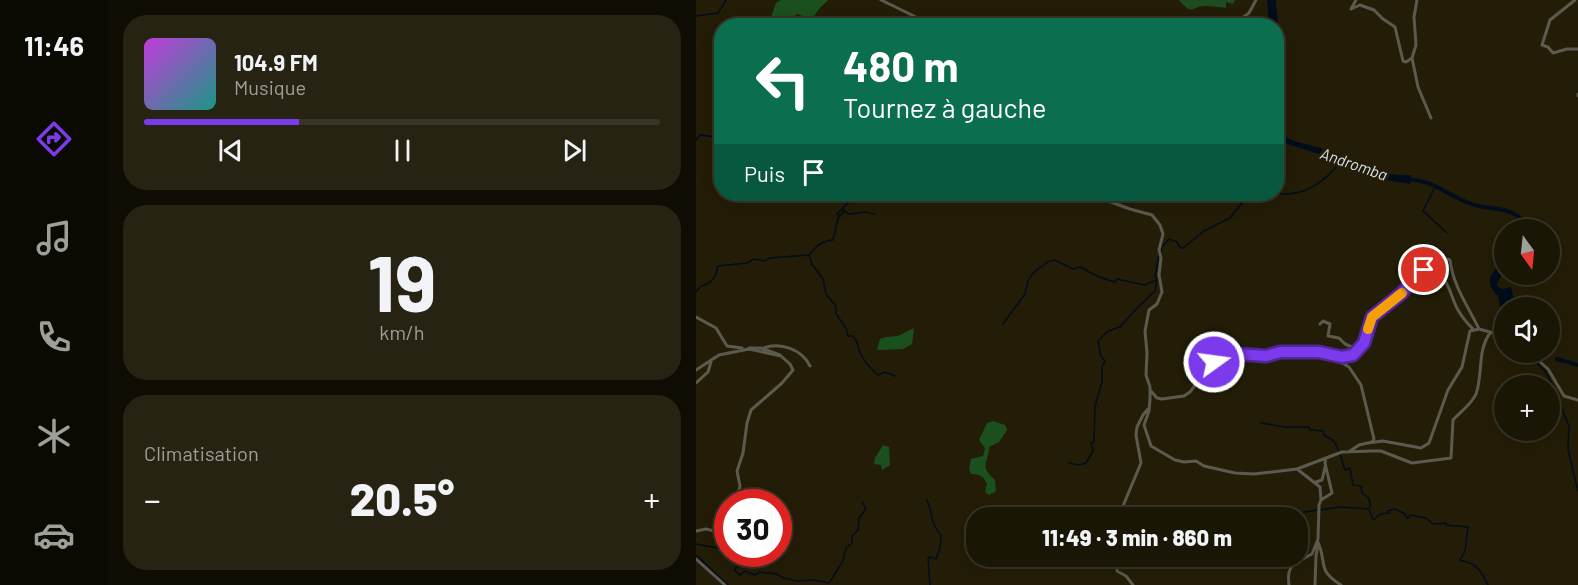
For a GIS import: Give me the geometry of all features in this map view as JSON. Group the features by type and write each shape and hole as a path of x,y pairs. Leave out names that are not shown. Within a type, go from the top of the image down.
{"street":[{"path":"881,0 916,18"},
{"path":"1243,18 1250,13 1257,0"},
{"path":"1356,0 1351,9 1360,5 1374,10 1396,28 1403,61 1406,62 1412,58"},
{"path":"1417,0 1414,17 1416,45 1412,58 1418,87 1431,118"},
{"path":"1575,0 1550,20 1542,45 1548,47 1553,53 1578,49"},
{"path":"1108,201 1152,215 1162,229 1159,250 1162,292 1157,304 1149,310 1145,331 1146,375 1150,390 1149,408 1144,425 1151,446 1175,460 1196,461 1201,465 1235,473 1254,474 1297,469 1329,455 1348,452 1381,452 1412,463 1451,458 1453,420 1476,394 1483,345 1490,333"},
{"path":"1150,390 1157,398 1162,399 1184,396 1190,393 1211,364 1238,354 1266,356 1280,352 1324,352 1348,357 1359,350 1364,343 1372,317 1402,293 1419,273 1441,268 1446,260 1450,260 1458,292 1464,298 1479,329"},
{"path":"1430,270 1442,275 1462,317 1473,329 1494,332"},
{"path":"696,317 716,328 731,348 773,346 794,350 806,358 810,366"},
{"path":"1320,324 1323,321 1330,324 1328,336 1339,338 1345,344 1359,350"},
{"path":"1348,452 1359,445 1383,441 1421,447 1429,443 1443,403 1462,367 1469,335 1473,329"},
{"path":"739,489 737,471 744,453 747,423 751,410 782,383 793,370 790,364 777,353 764,348"},
{"path":"696,370 725,353 749,349 780,357"},
{"path":"1324,352 1348,367 1361,385 1366,397 1370,426 1374,435 1372,441 1368,443"},
{"path":"696,383 705,376 714,358"},
{"path":"1541,363 1548,369 1564,396 1578,400"},
{"path":"1123,507 1140,465 1137,428 1149,408"},
{"path":"1315,481 1322,480 1326,458"},
{"path":"1321,500 1332,493 1325,465"},
{"path":"1297,469 1315,481 1321,490 1318,539 1323,551 1325,573 1341,585"},
{"path":"696,531 706,529 714,531"},
{"path":"1289,585 1289,573 1293,563 1312,554 1318,539"},
{"path":"1315,585 1316,556 1319,544"},
{"path":"696,559 725,585"},
{"path":"1117,567 1117,571 1126,576 1133,585"}],"green space":[{"path":"781,0 828,0 813,18 802,18 798,14 790,18 771,18 776,3"},
{"path":"1179,0 1235,0 1233,4 1226,2 1226,8 1205,6 1189,9"},
{"path":"914,328 912,344 903,349 877,350 880,339 898,336"},
{"path":"993,421 1005,425 1007,430 999,442 989,447 986,468 995,480 996,491 989,495 985,492 987,484 984,479 979,475 971,474 969,469 971,459 983,456 985,448 979,440 987,423"},
{"path":"883,445 889,447 890,465 882,470 881,465 874,464"}],"water":[{"path":"1267,0 1276,0 1278,18 1268,18"},
{"path":"1284,136 1366,167 1387,173 1411,175 1410,184 1367,177 1319,154 1284,143"},
{"path":"1494,271 1494,285 1502,289 1511,287 1514,297 1498,297 1491,287"}],"waterway":[{"path":"696,16 718,13 726,0"},
{"path":"696,140 700,135 714,137"},
{"path":"1284,194 1312,188 1339,164"},
{"name":"Andromba","path":"1407,179 1434,186 1477,206 1508,211 1521,219"},
{"path":"1436,185 1423,211 1447,233"},
{"path":"839,215 837,214 850,201"},
{"path":"1161,252 1169,239 1177,242 1180,248 1183,248 1204,231 1230,218 1242,203 1248,201"},
{"path":"696,292 701,286 713,280 719,266 747,263 754,259 765,261 769,258 809,255 819,244 833,240 838,218 843,210 848,214 866,212 875,214"},
{"path":"809,255 812,264 823,279 826,294 836,306 836,314 846,328 848,336 856,339 864,360 878,375 885,372 895,376"},
{"path":"1003,324 1025,294 1028,281 1033,273 1049,261 1055,260 1073,269 1081,267 1115,282 1117,279 1144,285 1157,280 1155,276 1159,255"},
{"path":"1069,463 1079,465 1086,463 1093,451 1091,443 1094,442 1095,406 1105,361 1101,356 1098,341 1108,331 1120,327 1155,291 1157,280"},
{"name":"Andromba","path":"1560,360 1578,365"},
{"path":"1537,363 1550,380 1569,426 1568,450 1578,491"},
{"path":"1261,423 1285,427 1309,427 1310,430 1323,431 1324,435 1334,441 1339,451"},
{"path":"1340,454 1345,470 1350,468 1353,485 1361,486 1362,493 1369,500 1370,507"},
{"path":"927,500 933,522 941,535 936,559 929,557 928,559 930,585"},
{"path":"736,567 735,571 740,575 745,571 755,575 760,572 777,574 796,581 814,580 829,583 843,561 846,548 852,543 852,536 858,530 859,518 866,509 862,502"},
{"path":"1321,510 1340,507 1369,509 1373,520 1395,509 1404,513 1407,518 1410,515 1426,518 1433,524 1446,523 1446,525 1468,527 1465,551 1460,560 1478,569 1488,585"},
{"path":"1308,512 1318,510"},
{"path":"696,544 714,547"},
{"path":"696,555 728,585"}],"slow traffic":[{"path":"1368,329 1372,317 1402,293"}],"route":[{"path":"1214,362 1238,354 1266,356 1280,352 1319,352 1342,357 1353,355 1364,343 1372,317 1402,293 1424,270"}]}
